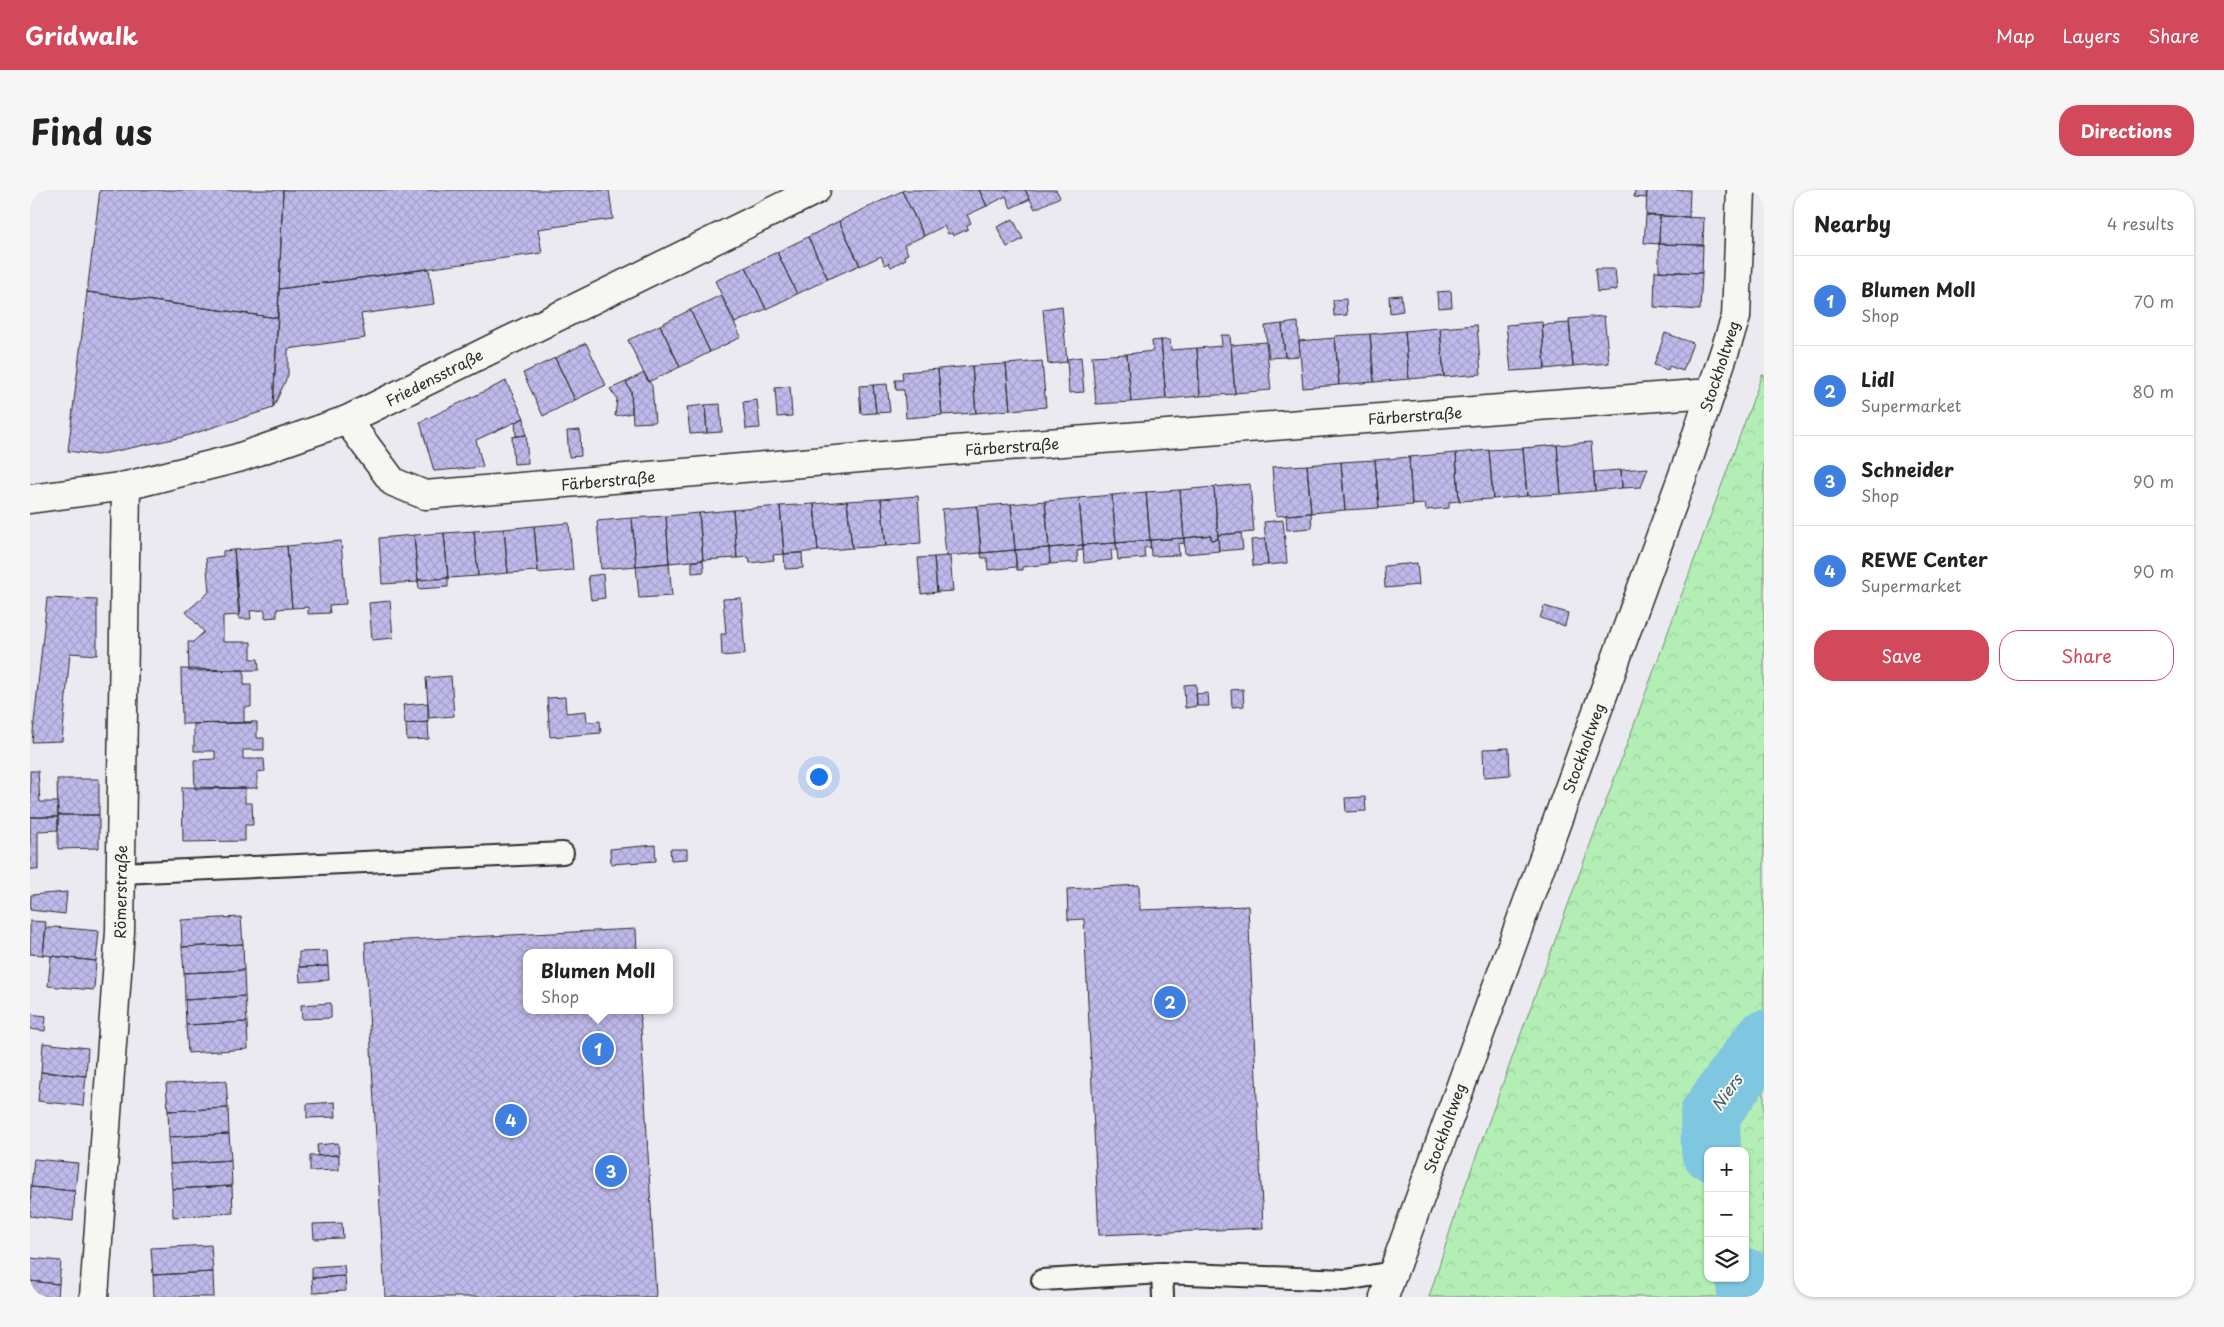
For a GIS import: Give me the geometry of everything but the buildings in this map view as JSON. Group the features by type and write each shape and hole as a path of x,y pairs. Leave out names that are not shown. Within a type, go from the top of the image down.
{"street":[{"name":"Friedensstraße","path":"30,499 126,486 238,458 347,420 816,190"},
{"name":"Stockholtweg","path":"1388,1284 1688,461 1736,317 1741,190"},
{"name":"Färberstraße","path":"347,420 393,482 425,495 942,451 1710,393"},
{"name":"Römerstraße","path":"94,1297 119,940 126,486"}],"lane":[{"path":"121,873 562,852"},
{"path":"1042,1280 1162,1273 1296,1288 1346,1280 1388,1284"},
{"path":"1162,1273 1163,1297"}],"green space":[{"path":"1762,375 1764,375 1764,1297 1429,1297 1459,1203"}],"waterway":[{"name":"Niers","path":"1711,1147 1710,1114 1764,1040"},
{"name":"Niers","path":"1746,1282 1748,1297"}],"place":[{"name":"Lidl","path":"1170,1002"},
{"name":"Blumen Moll","path":"598,1049"},
{"name":"REWE Center","path":"511,1120"},
{"name":"Schneider","path":"611,1171"}]}
